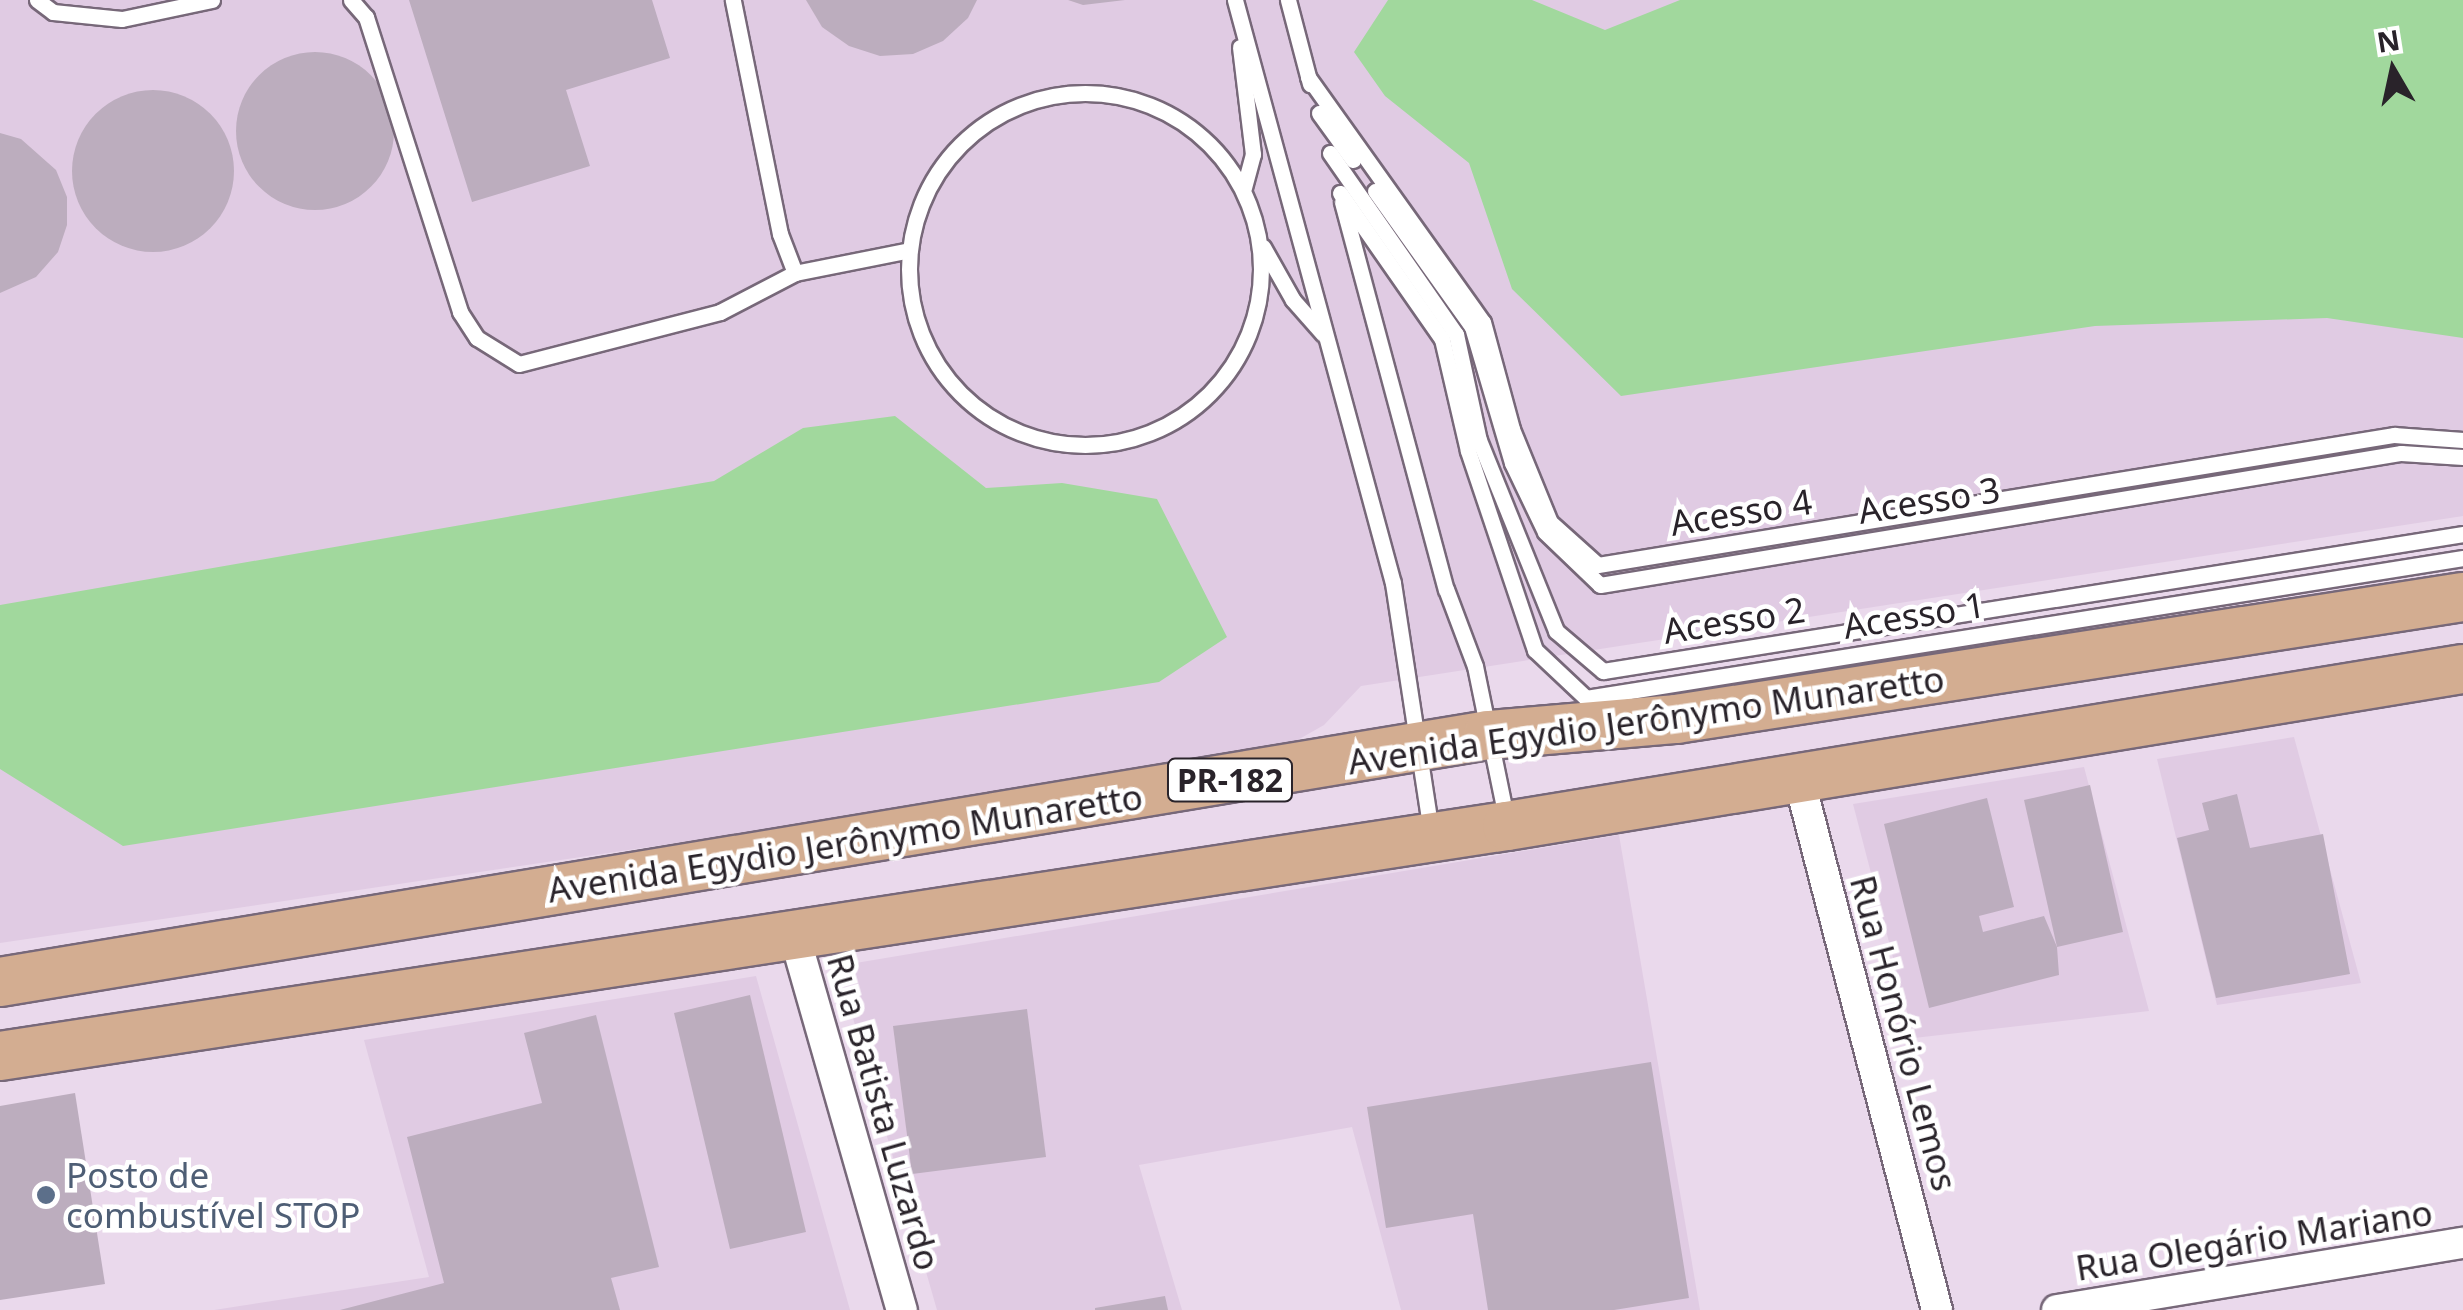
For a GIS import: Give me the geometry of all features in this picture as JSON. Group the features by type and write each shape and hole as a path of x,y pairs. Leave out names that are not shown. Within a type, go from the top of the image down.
{"main road":[{"name":"Avenida Egydio Jerônymo Munaretto","path":"0,982 1416,750 1488,735 1676,718 2463,598"},
{"path":"2142,648 2154,720"},
{"name":"PR-182","path":"0,1056 1507,826 2463,669"}],"street":[{"name":"Rua Honório Lemos","path":"1798,776 1936,1310"},
{"name":"Rua Batista Luzardo","path":"794,934 902,1310"},
{"name":"Rua Olegário Mariano","path":"2057,1310 2463,1243"}],"lane":[{"path":"37,0 52,12 122,19 212,0"},
{"path":"86,14 98,0"},
{"path":"351,0 366,17 460,312 477,338 519,364 720,312 795,273 910,250"},
{"path":"733,0 780,234 795,273"},
{"path":"1288,0 1446,590 1476,666 1507,826"},
{"path":"1236,4 1245,112 1254,154 1244,188"},
{"path":"1236,4 1394,584 1432,837"},
{"name":"Acesso 4","path":"1308,77 1483,322 1512,428 1550,522 1598,565 2394,436 2463,440"},
{"path":"1263,247 1260,308 1235,366 1174,423 1116,444 1054,443 995,422 962,398 926,348 908,289 911,228 936,171 1002,111 1062,92 1123,95 1180,118 1227,160 1244,188 1263,247 1293,300 1326,336"},
{"name":"Acesso 3","path":"1319,113 1472,327 1512,463 1545,532 1600,585 2400,453 2463,458"},
{"name":"Acesso 2","path":"1330,153 1456,334 1479,440 1556,632 1603,671 2463,534"},
{"name":"Acesso 1","path":"1340,193 1442,339 1468,451 1535,650 1586,698 2463,558"}],"shaded area":[{"path":"0,0 2463,0 2463,516 1361,686 1324,725 1271,755 0,943"},
{"path":"2294,737 2361,983 2217,1005 2157,759"},
{"path":"2084,767 2149,1011 1914,1038 1853,804"},
{"path":"1619,835 1700,1310 1401,1310 1352,1127 1139,1165 1182,1310 937,1310 838,966"},
{"path":"756,976 850,1310 214,1310 429,1277 364,1040"}],"green space":[{"path":"1388,0 1532,0 1605,30 1680,0 2463,0 2463,338 2327,318 2095,326 1621,396 1512,289 1469,163 1385,96 1354,52"},
{"path":"895,416 986,488 1062,483 1157,499 1227,637 1159,682 123,846 0,769 0,605 714,481 803,428"}],"building":[{"path":"409,0 652,0 670,58 566,90 590,166 472,202"},
{"path":"806,0 977,0 968,18 943,41 913,54 880,56 849,46 822,27"},
{"path":"1068,0 1125,0 1083,5"},
{"path":"315,52 345,58 371,75 388,101 394,131 388,161 371,187 345,204 315,210 285,204 259,187 242,161 236,131 242,101 259,75 285,58"},
{"path":"153,90 184,96 210,114 228,140 234,171 228,202 210,228 184,246 153,252 122,246 96,228 78,202 72,171 78,140 96,114 122,96"},
{"path":"0,133 21,139 56,170 67,197 67,225 58,252 36,277 0,293"},
{"path":"2090,785 2123,932 2057,947 2024,800"},
{"path":"2237,794 2250,848 2323,834 2350,974 2216,998 2177,838 2209,830 2202,803"},
{"path":"1987,798 2014,907 1979,916 1983,932 2044,916 2057,947 2059,975 1929,1008 1884,824"},
{"path":"750,995 806,1232 730,1249 674,1013"},
{"path":"1027,1009 1046,1157 912,1174 893,1026"},
{"path":"596,1015 659,1267 611,1278 620,1310 340,1310 444,1283 407,1137 542,1103 524,1033"},
{"path":"1651,1062 1689,1298 1614,1310 1488,1310 1473,1214 1386,1228 1367,1107"},
{"name":"Posto de combustível STOP","path":"75,1093 105,1284 0,1300 0,1106"},
{"path":"1165,1296 1168,1310 1095,1310 1095,1308"}],"place":[{"name":"Posto de combustível STOP","path":"46,1195"}]}
